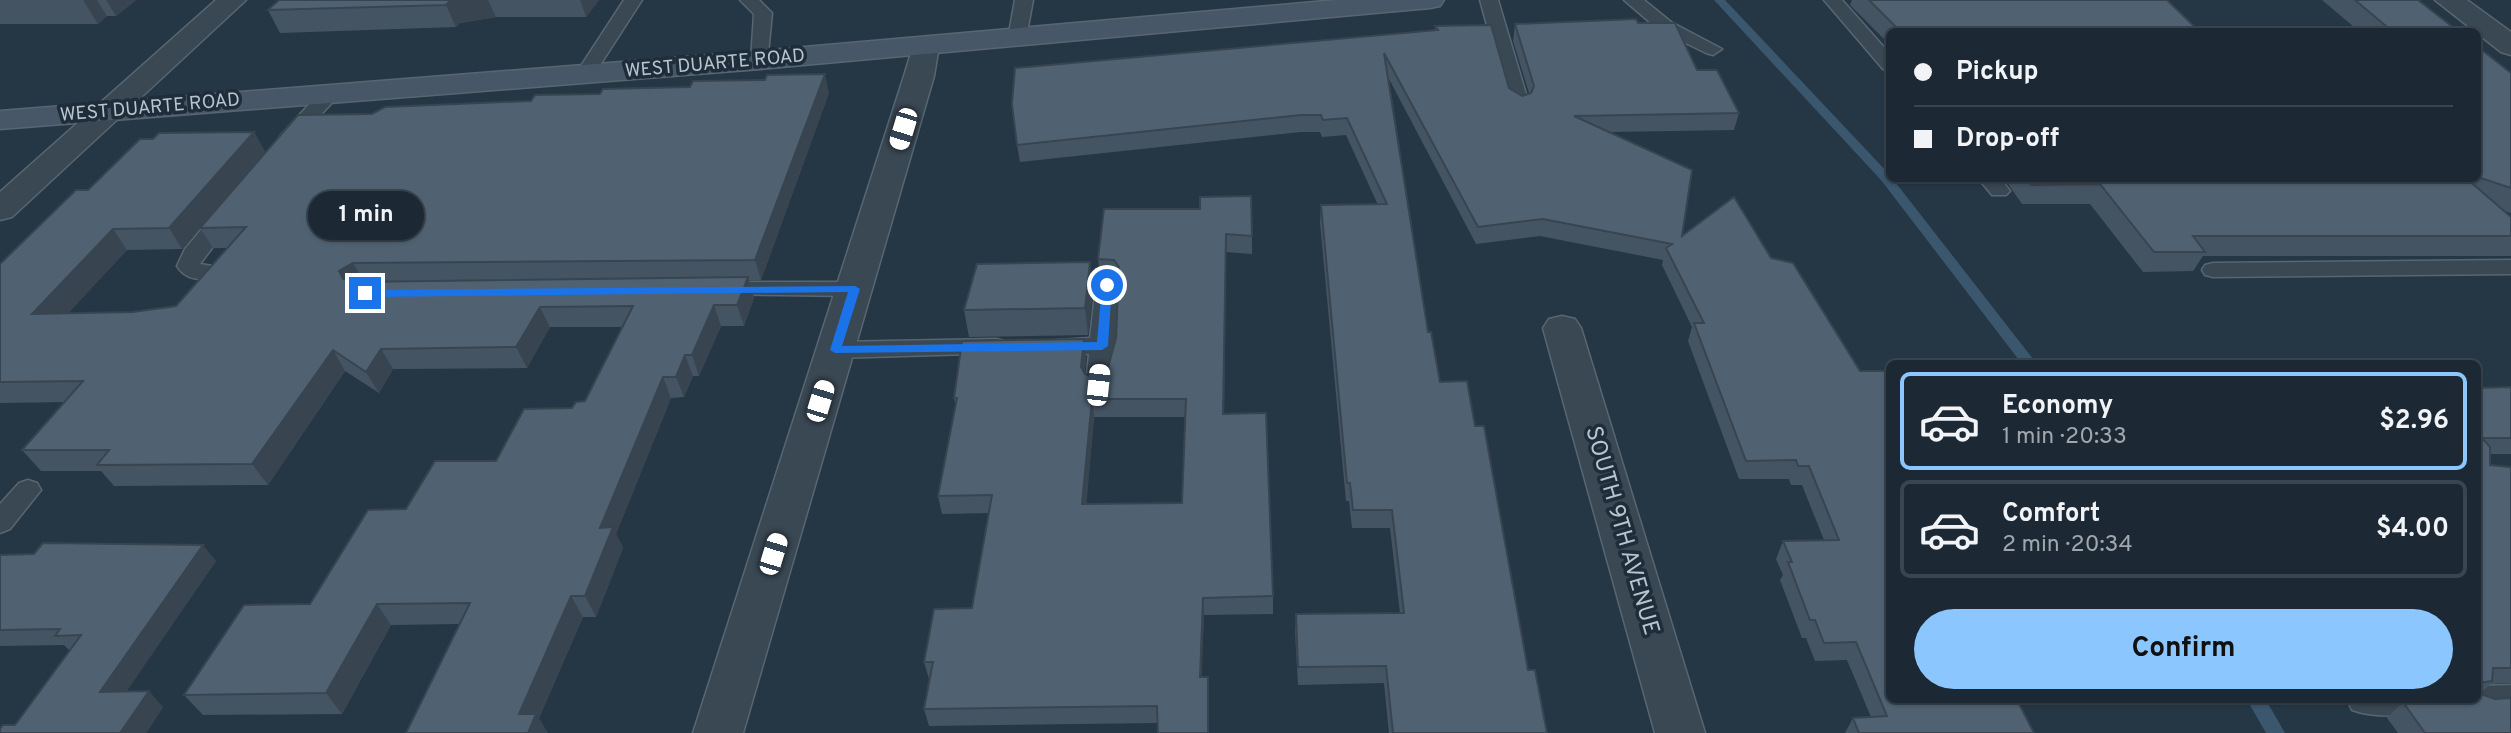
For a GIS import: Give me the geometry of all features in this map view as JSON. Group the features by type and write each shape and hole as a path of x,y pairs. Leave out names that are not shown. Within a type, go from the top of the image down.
{"main road":[{"name":"WEST DUARTE ROAD","path":"0,120 331,92 584,75 1430,0"}],"street":[{"path":"0,210 232,0"},
{"path":"2449,0 2511,46"},
{"path":"718,733 855,289 919,76 925,46"},
{"name":"SOUTH 9TH AVENUE","path":"1562,328 1680,733"}],"lane":[{"path":"584,75 633,0"},
{"path":"749,0 763,13 760,60"},
{"path":"1017,38 1024,0"},
{"path":"1489,0 1520,104"},
{"path":"1633,0 1665,26 1713,49"},
{"path":"1833,0 1886,60"},
{"path":"278,150 331,92"},
{"path":"211,272 197,272 188,266 192,254 244,192"},
{"path":"2213,270 2511,267"},
{"path":"1098,385 1107,285"},
{"path":"698,289 855,289"},
{"path":"835,350 1102,346"},
{"path":"0,522 28,490"},
{"path":"2481,699 2511,698"}],"building":[{"path":"279,0 455,0 446,5 268,10"},
{"path":"1869,0 2167,0 2196,28 1897,28"},
{"path":"2355,0 2418,0 2454,28 2388,28"},
{"path":"1636,19 1638,23 1675,23 1697,70 1717,70 1739,113 1574,116 1692,170 1682,236 1734,197 1771,258 1793,263 1860,371 1886,371 1886,703 2019,703 2034,733 1859,733 1853,718 1887,716 1856,642 1824,643 1815,620 1810,620 1783,541 1839,540 1809,466 1798,466 1796,460 1746,461 1694,323 1704,323 1666,248 1672,244 1543,219 1478,227 1384,53 1428,332 1431,332 1440,382 1467,381 1475,426 1484,426 1528,670 1535,670 1547,733 1393,733 1386,666 1298,667 1296,614 1404,613 1392,510 1353,510 1350,483 1347,483 1321,205 1387,204 1347,118 1323,120 1321,115 1301,115 1017,145 1012,104 1015,68 1438,30 1435,26 1491,25 1509,88 1522,96 1531,93 1534,86 1515,24"},
{"path":"2481,49 2511,73 2511,188 2481,178"},
{"path":"825,74 755,260 353,263 339,271 343,279 353,282 748,277 737,305 714,305 692,355 685,355 676,377 663,377 600,528 613,527 585,596 571,596 519,714 536,714 528,733 406,733 470,603 377,604 326,693 184,695 244,605 310,604 368,510 406,509 435,461 496,461 524,409 572,408 576,402 585,401 633,306 540,307 516,347 381,349 366,372 333,350 252,464 97,465 109,450 22,450 83,381 0,382 0,264 76,190 88,190 140,139 153,139 159,133 254,132 169,228 113,229 32,314 133,312 176,306 246,227 200,228 298,115 372,114 385,107 531,101 535,95 600,94 603,89 690,87 693,81 765,80 767,75"},
{"path":"2029,182 2471,182 2511,217 2511,236 2193,236 2205,252 2154,252 2100,184 2031,185"},
{"path":"1251,196 1252,236 1226,234 1223,414 1266,413 1273,596 1203,598 1200,677 1208,677 1208,733 1158,733 1157,706 924,709 933,662 924,662 934,609 972,608 992,495 938,496 957,398 954,398 962,341 1084,339 1081,367 1085,374 1095,378 1106,375 1116,338 1119,267 1114,260 1098,259 1104,209 1200,209 1200,197","holes":["1092,399 1186,399 1182,503 1082,504"]},
{"path":"1090,262 1085,308 964,310 977,264"},
{"path":"2511,387 2511,438 2482,438 2490,447 2490,465 2511,469 2511,668 2493,668 2492,681 2481,683 2481,388"},
{"path":"43,543 203,545 100,692 149,691 120,733 0,733 3,725 15,725 81,635 55,636 60,629 0,630 0,555 34,554"},
{"path":"2481,691 2483,695 2495,699 2511,698 2511,733 2425,733 2404,703 2481,703"}],"waterway":[{"path":"1719,0 1886,178"},
{"path":"1889,182 2027,360"},
{"path":"2258,703 2276,733"}],"route":[{"path":"365,293 855,289 835,350 1102,346 1107,285"}]}
